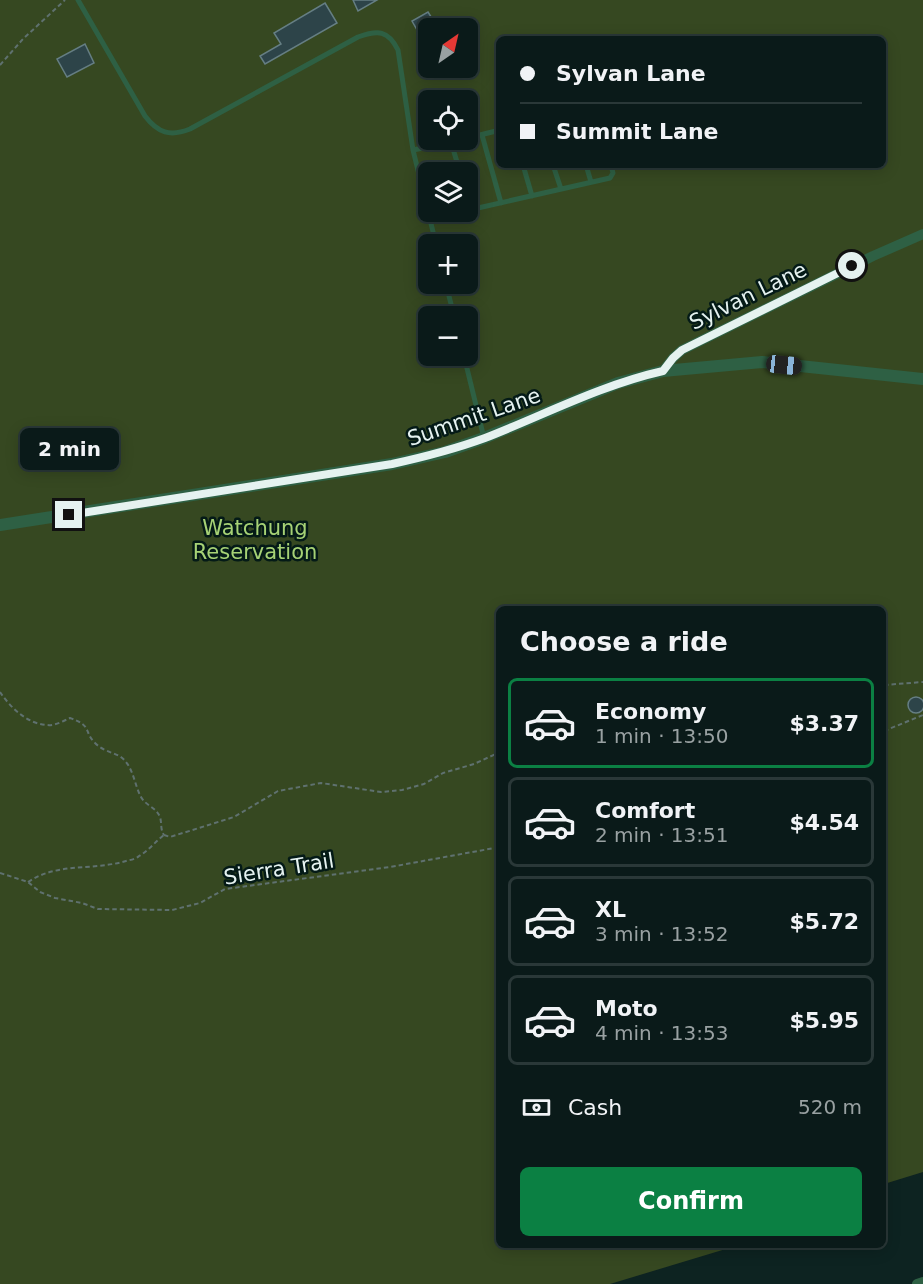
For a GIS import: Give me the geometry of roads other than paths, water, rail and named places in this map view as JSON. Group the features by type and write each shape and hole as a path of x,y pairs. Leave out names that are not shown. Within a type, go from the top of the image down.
{"street":[{"name":"Sylvan Lane","path":"663,371 682,350 873,256 923,234"},
{"name":"Summit Lane","path":"0,525 392,464 445,452 618,383 663,371 762,362 923,379"},
{"path":"917,1284 923,1282"}],"lane":[{"path":"78,0 145,116 152,126 167,134 181,133 190,129 358,37 369,33 386,34 393,40 398,50 413,150 434,234"},
{"path":"478,136 496,131"},
{"path":"482,135 501,203"},
{"path":"413,150 418,149"},
{"path":"524,168 532,196"},
{"path":"555,168 561,189"},
{"path":"587,168 591,182"},
{"path":"478,208 610,178 613,173 611,168"},
{"path":"466,366 484,438"}],"park label":[{"name":"Watchung Reservation","path":"255,540"}]}
